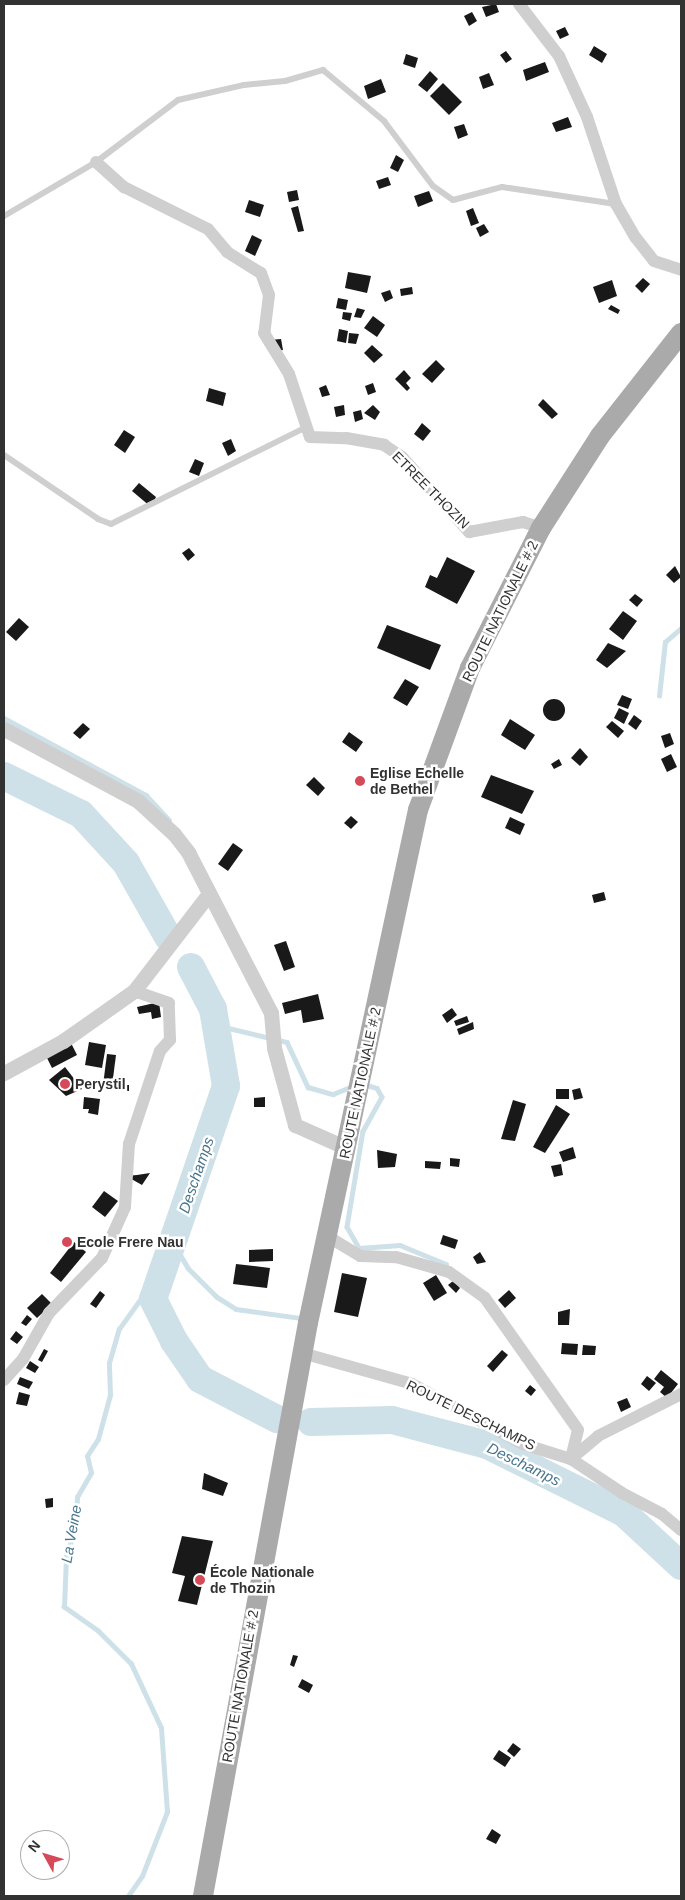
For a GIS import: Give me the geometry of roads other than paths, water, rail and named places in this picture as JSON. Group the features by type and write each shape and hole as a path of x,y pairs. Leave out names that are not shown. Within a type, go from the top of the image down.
{"main road":[{"name":"ROUTE NATIONALE # 2","path":"203,1896 302,1353 418,810 470,668 541,528 600,436 681,334"}],"street":[{"path":"520,4 558,56 587,118 616,204 654,261 681,270"},
{"path":"96,162 124,187 208,229 227,252 261,273 269,295 264,333 289,374 306,427"},
{"name":"ETREE THOZIN","path":"306,427 310,437 346,438 384,445 402,457 469,532 524,522 541,528"},
{"path":"4,729 138,800 188,852 208,896 271,1013 274,1024 274,1048 296,1125 347,1148"},
{"path":"4,1073 63,1041 134,990 208,896"},
{"path":"4,1380 23,1359 49,1313 102,1258 125,1207 129,1144 160,1051 170,1040 169,1003 134,990"},
{"path":"327,1236 360,1256 396,1257 448,1272 485,1298 578,1430 571,1459"},
{"name":"ROUTE DESCHAMPS","path":"302,1353 412,1384 523,1444 571,1459 622,1493 662,1514 681,1530"},
{"path":"571,1459 598,1436 681,1394"}],"lane":[{"path":"4,216 96,162 178,100 244,85 286,81 323,70 384,121 433,186 453,200 502,187 616,204"},
{"path":"4,455 98,520 111,524 306,427"}],"waterway":[{"path":"659,696 665,642 681,628"},
{"path":"4,718 146,795 169,820"},
{"name":"Deschamps","path":"4,776 81,814 126,863 168,937"},
{"name":"Deschamps","path":"191,967 213,1009 226,1086 153,1299 174,1341 200,1379 277,1419"},
{"path":"216,1025 287,1042 308,1087 333,1094 348,1088"},
{"path":"367,1085 377,1088 382,1097 363,1131 347,1227 359,1248 400,1245 446,1264"},
{"path":"172,1241 188,1268 217,1297 236,1309 301,1318"},
{"name":"La Veine","path":"128,1896 142,1876 167,1812 161,1728 131,1664 98,1631 64,1607 66,1557 76,1525 77,1497 91,1473 87,1456 98,1439 110,1395 109,1363 119,1329 162,1269"},
{"name":"Deschamps","path":"311,1422 392,1420 487,1445 624,1513 681,1566"}],"place":[{"name":"Eglise Echelle de Bethel","path":"360,781"},
{"name":"Perystil","path":"65,1084"},
{"name":"Ecole Frere Nau","path":"67,1242"},
{"name":"École Nationale de Thozin","path":"200,1580"}]}
